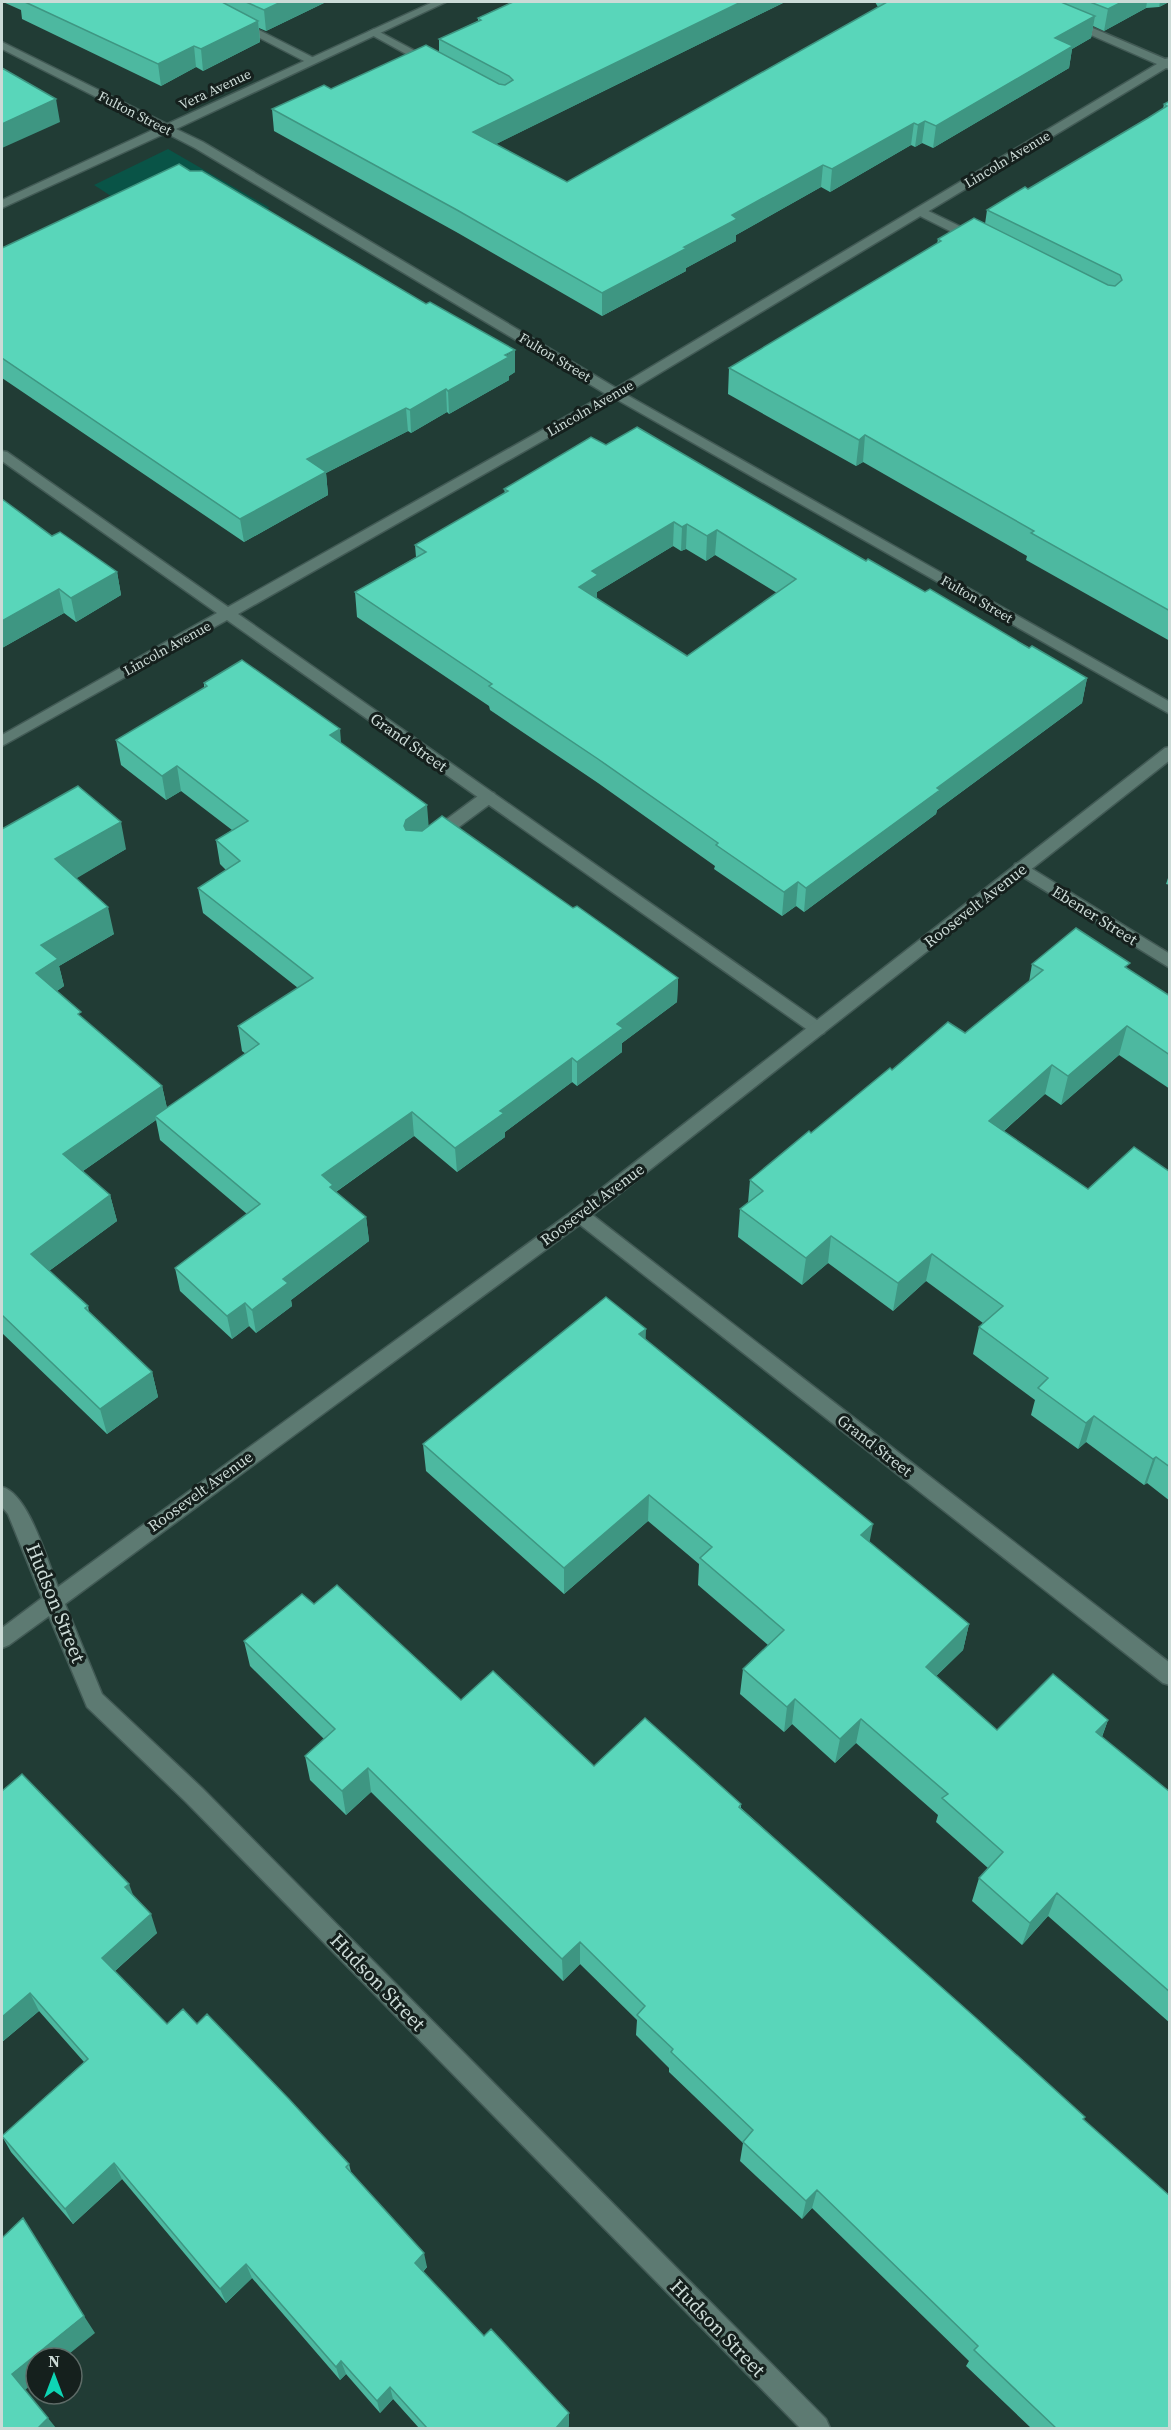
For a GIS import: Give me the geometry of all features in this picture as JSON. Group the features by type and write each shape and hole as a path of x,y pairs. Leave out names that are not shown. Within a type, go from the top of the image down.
{"street":[{"name":"Vera Avenue","path":"2,204 441,2"},
{"path":"225,16 312,61"},
{"path":"1062,19 1168,63"},
{"path":"374,32 446,71"},
{"name":"Fulton Street","path":"2,45 199,145 616,394 1170,709"},
{"name":"Lincoln Avenue","path":"2,741 616,394 1168,63"},
{"path":"920,211 994,248"},
{"name":"Grand Street","path":"2,455 818,1029"},
{"name":"Roosevelt Avenue","path":"2,1639 54,1598 580,1215 1170,752"},
{"path":"425,843 488,797"},
{"name":"Ebener Street","path":"1022,868 1170,962"},
{"name":"Grand Street","path":"580,1215 1170,1676"},
{"name":"Hudson Street","path":"2,1495 16,1509 94,1700 194,1795 817,2428"}],"green space":[{"path":"168,149 270,208 250,216 131,209 94,185"}],"building":[{"path":"25,2 222,2 258,21 201,49 194,46 158,64"},
{"path":"246,2 281,2 264,10"},
{"path":"513,2 741,2 473,132 567,182 887,2 1061,2 1095,16 1055,38 1073,46 936,126 925,121 918,125 914,123 832,169 823,165 732,215 737,219 684,247 687,248 602,293 457,210 272,109 324,85 331,89 426,45 499,84 505,85 513,80 509,76 439,39"},
{"path":"1090,2 1122,2 1108,9"},
{"path":"2,68 56,99 2,124"},
{"path":"1170,101 1170,611 1031,533 1034,531 865,435 859,440 729,368 941,241 938,239 974,218 1108,285 1115,286 1122,280 1120,275 987,210 1025,187 1028,189 1148,118 1167,106 1164,104"},
{"path":"179,164 190,171 202,171 426,304 430,302 515,350 505,355 509,357 448,391 446,389 410,410 406,408 307,459 326,472 240,519 2,358 2,248"},
{"path":"637,427 866,561 868,559 925,592 930,589 1029,648 1032,646 1087,678 806,888 798,882 784,892 598,759 489,686 492,684 355,592 426,552 415,545 508,491 504,489 591,437 606,445","holes":["674,522 682,527 687,524 707,536 717,530 796,579 687,656 579,587 598,575 592,571"]},
{"path":"2,499 52,536 60,532 117,572 71,598 59,589 2,621"},
{"path":"242,660 340,729 330,735 427,805 406,820 404,826 406,830 422,831 442,816 573,908 577,906 678,978 617,1024 623,1028 577,1062 572,1058 500,1111 504,1113 455,1148 412,1112 322,1175 333,1185 330,1187 366,1217 283,1279 288,1283 252,1310 245,1303 227,1316 175,1268 260,1204 155,1116 259,1044 238,1026 313,978 198,888 240,861 216,840 248,821 177,766 162,776 116,740 207,686 204,683"},
{"path":"78,786 121,822 55,859 108,907 41,945 58,959 36,973 81,1012 78,1014 162,1086 63,1154 110,1195 31,1254 88,1306 85,1308 152,1372 100,1409 2,1315 2,829"},
{"path":"1076,928 1130,963 1125,967 1170,996 1170,1055 1127,1026 1068,1076 1052,1065 989,1121 1088,1189 1134,1147 1170,1172 1170,1467 1156,1457 1153,1459 1094,1416 1086,1423 1038,1388 1048,1378 979,1327 1003,1306 932,1254 898,1283 831,1236 806,1258 740,1209 763,1191 750,1180 890,1068 892,1070 948,1022 965,1033 1043,970 1032,964"},
{"path":"606,1297 646,1329 639,1334 873,1524 861,1535 969,1624 926,1667 997,1730 1053,1674 1108,1720 1096,1732 1170,1792 1170,1992 1057,1893 1030,1923 979,1878 1003,1852 942,1798 948,1794 861,1719 840,1739 795,1699 787,1707 743,1669 784,1630 700,1558 712,1547 649,1495 564,1568 423,1444"},
{"path":"337,1585 461,1700 493,1671 594,1766 645,1718 741,1804 739,1807 976,2018 1085,2117 1083,2119 1170,2196 1170,2428 1056,2428 974,2350 978,2346 817,2190 806,2201 743,2142 753,2130 671,2052 673,2049 637,2015 645,2006 580,1942 562,1959 368,1768 342,1791 305,1756 335,1729 244,1641 302,1594 314,1604"},
{"path":"22,1774 129,1884 125,1887 151,1914 102,1958 167,2024 183,2009 197,2024 207,2014 349,2164 346,2167 424,2253 415,2263 484,2336 491,2329 569,2413 556,2428 427,2428 390,2387 377,2401 341,2361 336,2367 246,2264 220,2289 114,2163 65,2209 2,2136 88,2059 30,1993 2,2017 2,1791"},
{"path":"23,2218 84,2316 47,2346 24,2346 24,2364 12,2374 24,2389 24,2406 38,2406 48,2418 38,2428 2,2428 2,2238"}]}
